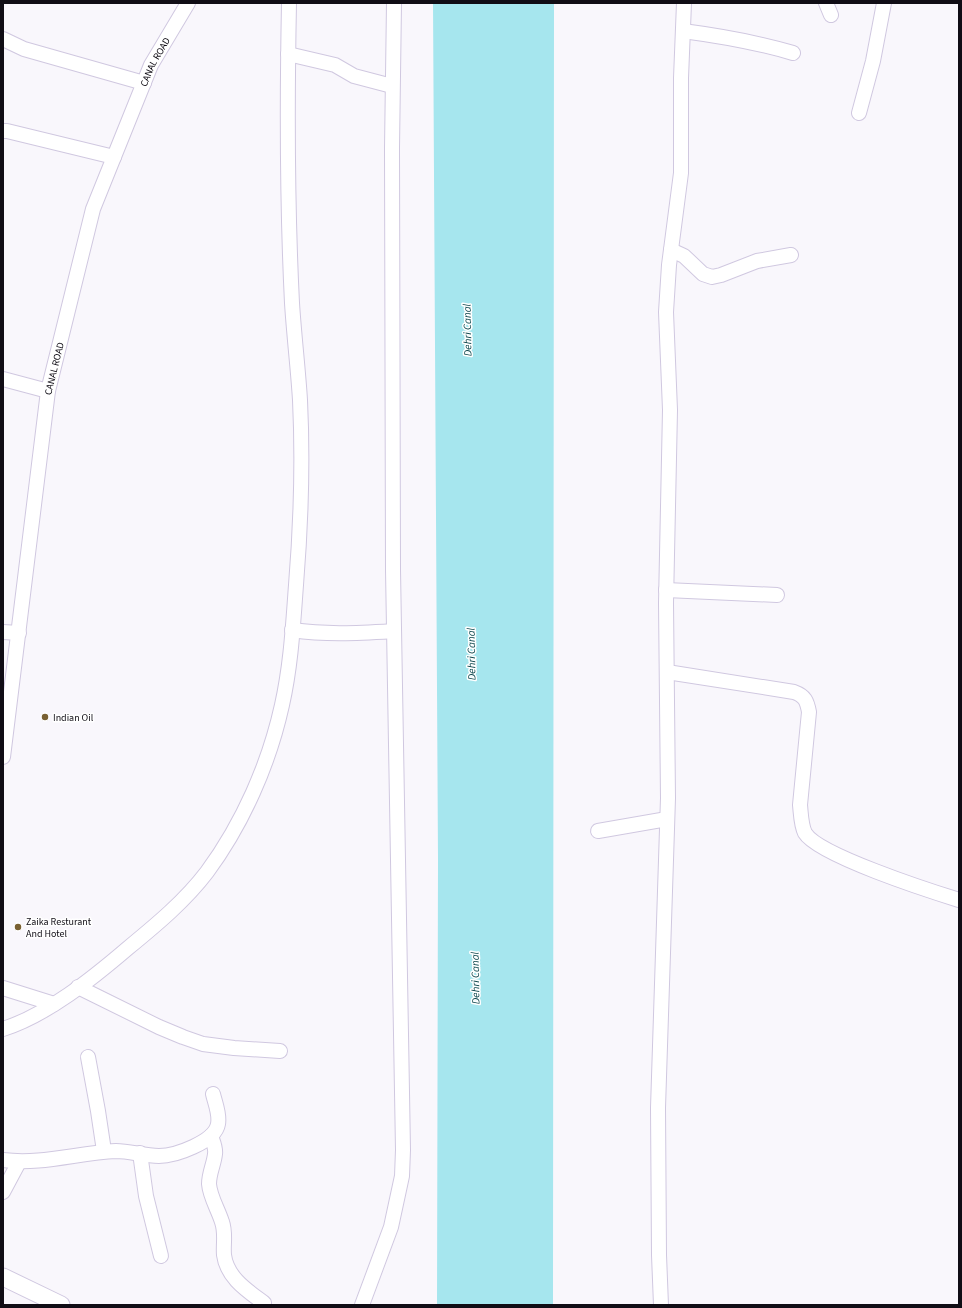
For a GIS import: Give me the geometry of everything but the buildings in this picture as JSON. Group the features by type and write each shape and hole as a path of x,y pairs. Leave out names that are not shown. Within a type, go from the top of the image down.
{"main road":[{"path":"3,1277 62,1305"}],"street":[{"name":"CANAL ROAD","path":"3,757 48,392 92,209 151,65 188,3"},
{"path":"3,1029 54,1004 78,987 105,967 175,907 206,873 231,835 249,801 272,740 283,700 288,674 301,502 300,399 294,329 287,159 289,3"},
{"path":"362,1305 391,1226 402,1176 402,1093 394,631 392,86 394,3"},
{"path":"661,1305 658,1214 658,1108 667,819 666,590 670,417 666,312 671,250 681,172 681,78 684,3"},
{"path":"859,113 873,61 884,3"},
{"path":"683,31 738,39 793,53"},
{"path":"3,39 24,49 144,83"},
{"path":"288,54 335,65 358,77 392,86"},
{"path":"3,131 40,138 114,157"},
{"path":"671,250 684,256 703,274 712,277 757,261 791,255"},
{"path":"3,379 48,392"},
{"path":"666,590 777,595"},
{"path":"292,630 340,634 394,631"},
{"path":"3,632 19,633"},
{"path":"667,672 802,694 807,701 809,712 800,806 801,820 805,832 812,841 827,850 916,886 959,900"},
{"path":"598,831 667,819"},
{"path":"78,987 159,1027 203,1044 280,1051"},
{"path":"3,988 54,1004"},
{"path":"88,1057 104,1151"},
{"path":"3,1160 19,1162 59,1159 104,1151 127,1151 158,1156 171,1155 211,1136 217,1129 218,1123 213,1094"},
{"path":"211,1136 216,1154 209,1178 209,1187 224,1229 224,1255 226,1262 234,1277 240,1284 264,1303"},
{"path":"140,1153 146,1196 161,1256"},
{"path":"3,1192 19,1162"}],"water":[{"name":"Dehri Canal","path":"433,3 554,3 553,1305 437,1305 438,859"}],"place":[{"name":"Indian Oil","path":"45,717"},
{"name":"Zaika Resturant And Hotel","path":"18,927"}]}
